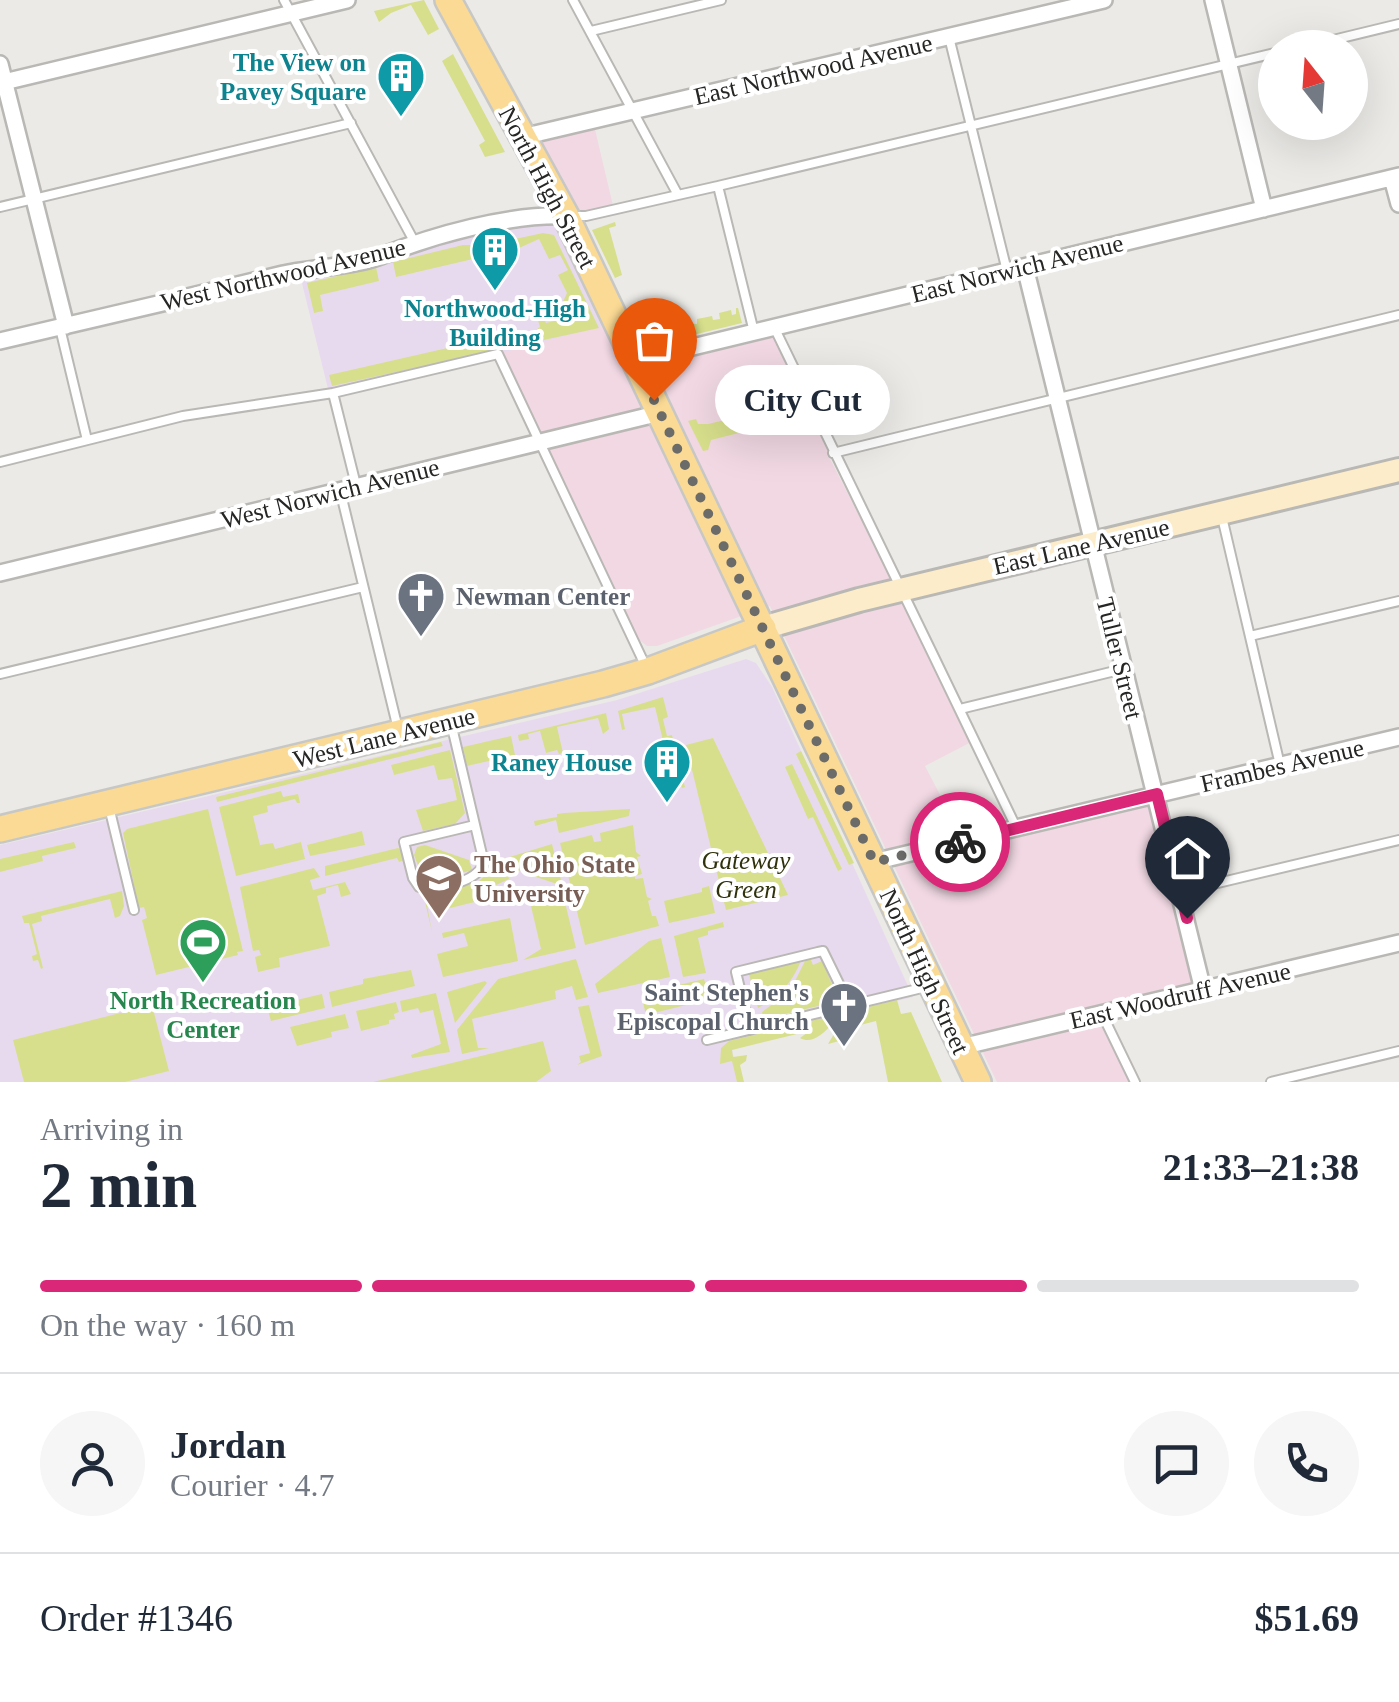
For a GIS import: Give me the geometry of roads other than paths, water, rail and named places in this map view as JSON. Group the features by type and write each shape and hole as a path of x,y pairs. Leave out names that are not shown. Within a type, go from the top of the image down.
{"main road":[{"name":"North High Street","path":"448,0 566,216 978,1082"},
{"name":"West Lane Avenue","path":"0,830 648,671 763,628"}],"street":[{"path":"2,82 288,7 347,0"},
{"name":"East Northwood Avenue","path":"522,138 1104,0"},
{"path":"1213,0 1264,209"},
{"path":"0,64 62,327"},
{"path":"1396,177 1399,204"},
{"name":"East Norwich Avenue","path":"635,360 1396,177"},
{"name":"West Northwood Avenue","path":"0,342 299,271 382,256 416,243 537,215 566,216"},
{"name":"Tuller Street","path":"1024,267 1204,990"},
{"name":"West Norwich Avenue","path":"1,569 660,413"},
{"name":"East Lane Avenue","path":"763,628 904,589 1399,470"},
{"name":"Frambes Avenue","path":"874,862 1399,737"},
{"name":"East Woodruff Avenue","path":"962,1047 1399,943"}],"lane":[{"path":"573,0 678,195"},
{"path":"591,31 721,0"},
{"path":"288,7 416,243"},
{"path":"1368,32 1399,24"},
{"path":"949,37 1007,271"},
{"path":"566,216 586,216 718,186 1258,57"},
{"path":"0,207 351,123"},
{"path":"718,186 754,332"},
{"path":"833,453 1399,315"},
{"path":"62,327 87,440"},
{"path":"774,327 889,567 904,589 1016,828"},
{"path":"0,462 183,416 333,393 498,354 648,671"},
{"path":"333,393 356,486"},
{"path":"340,490 399,733"},
{"path":"1221,512 1280,765"},
{"path":"0,674 363,587"},
{"path":"1250,636 1399,601"},
{"path":"960,708 1123,669"},
{"path":"450,720 476,825 484,863 478,874 426,889 419,887 404,842 476,825"},
{"path":"108,804 134,910"},
{"path":"1180,892 1399,840"},
{"path":"750,1030 736,972 823,950 850,1006"},
{"path":"706,1040 932,986"},
{"path":"1102,1014 1135,1082"},
{"path":"1271,1082 1399,1051"}],"place":[{"name":"The View on Pavey Square","path":"401,118"},
{"name":"Northwood-High Building","path":"495,292"},
{"name":"City Cut","path":"654,400"},
{"name":"Newman Center","path":"421,638"},
{"name":"Raney House","path":"667,804"},
{"name":"The Ohio State University","path":"439,920"},
{"name":"North Recreation Center","path":"203,984"},
{"name":"Saint Stephen's Episcopal Church","path":"844,1048"}],"park label":[{"name":"Gateway Green","path":"746,874"}]}
